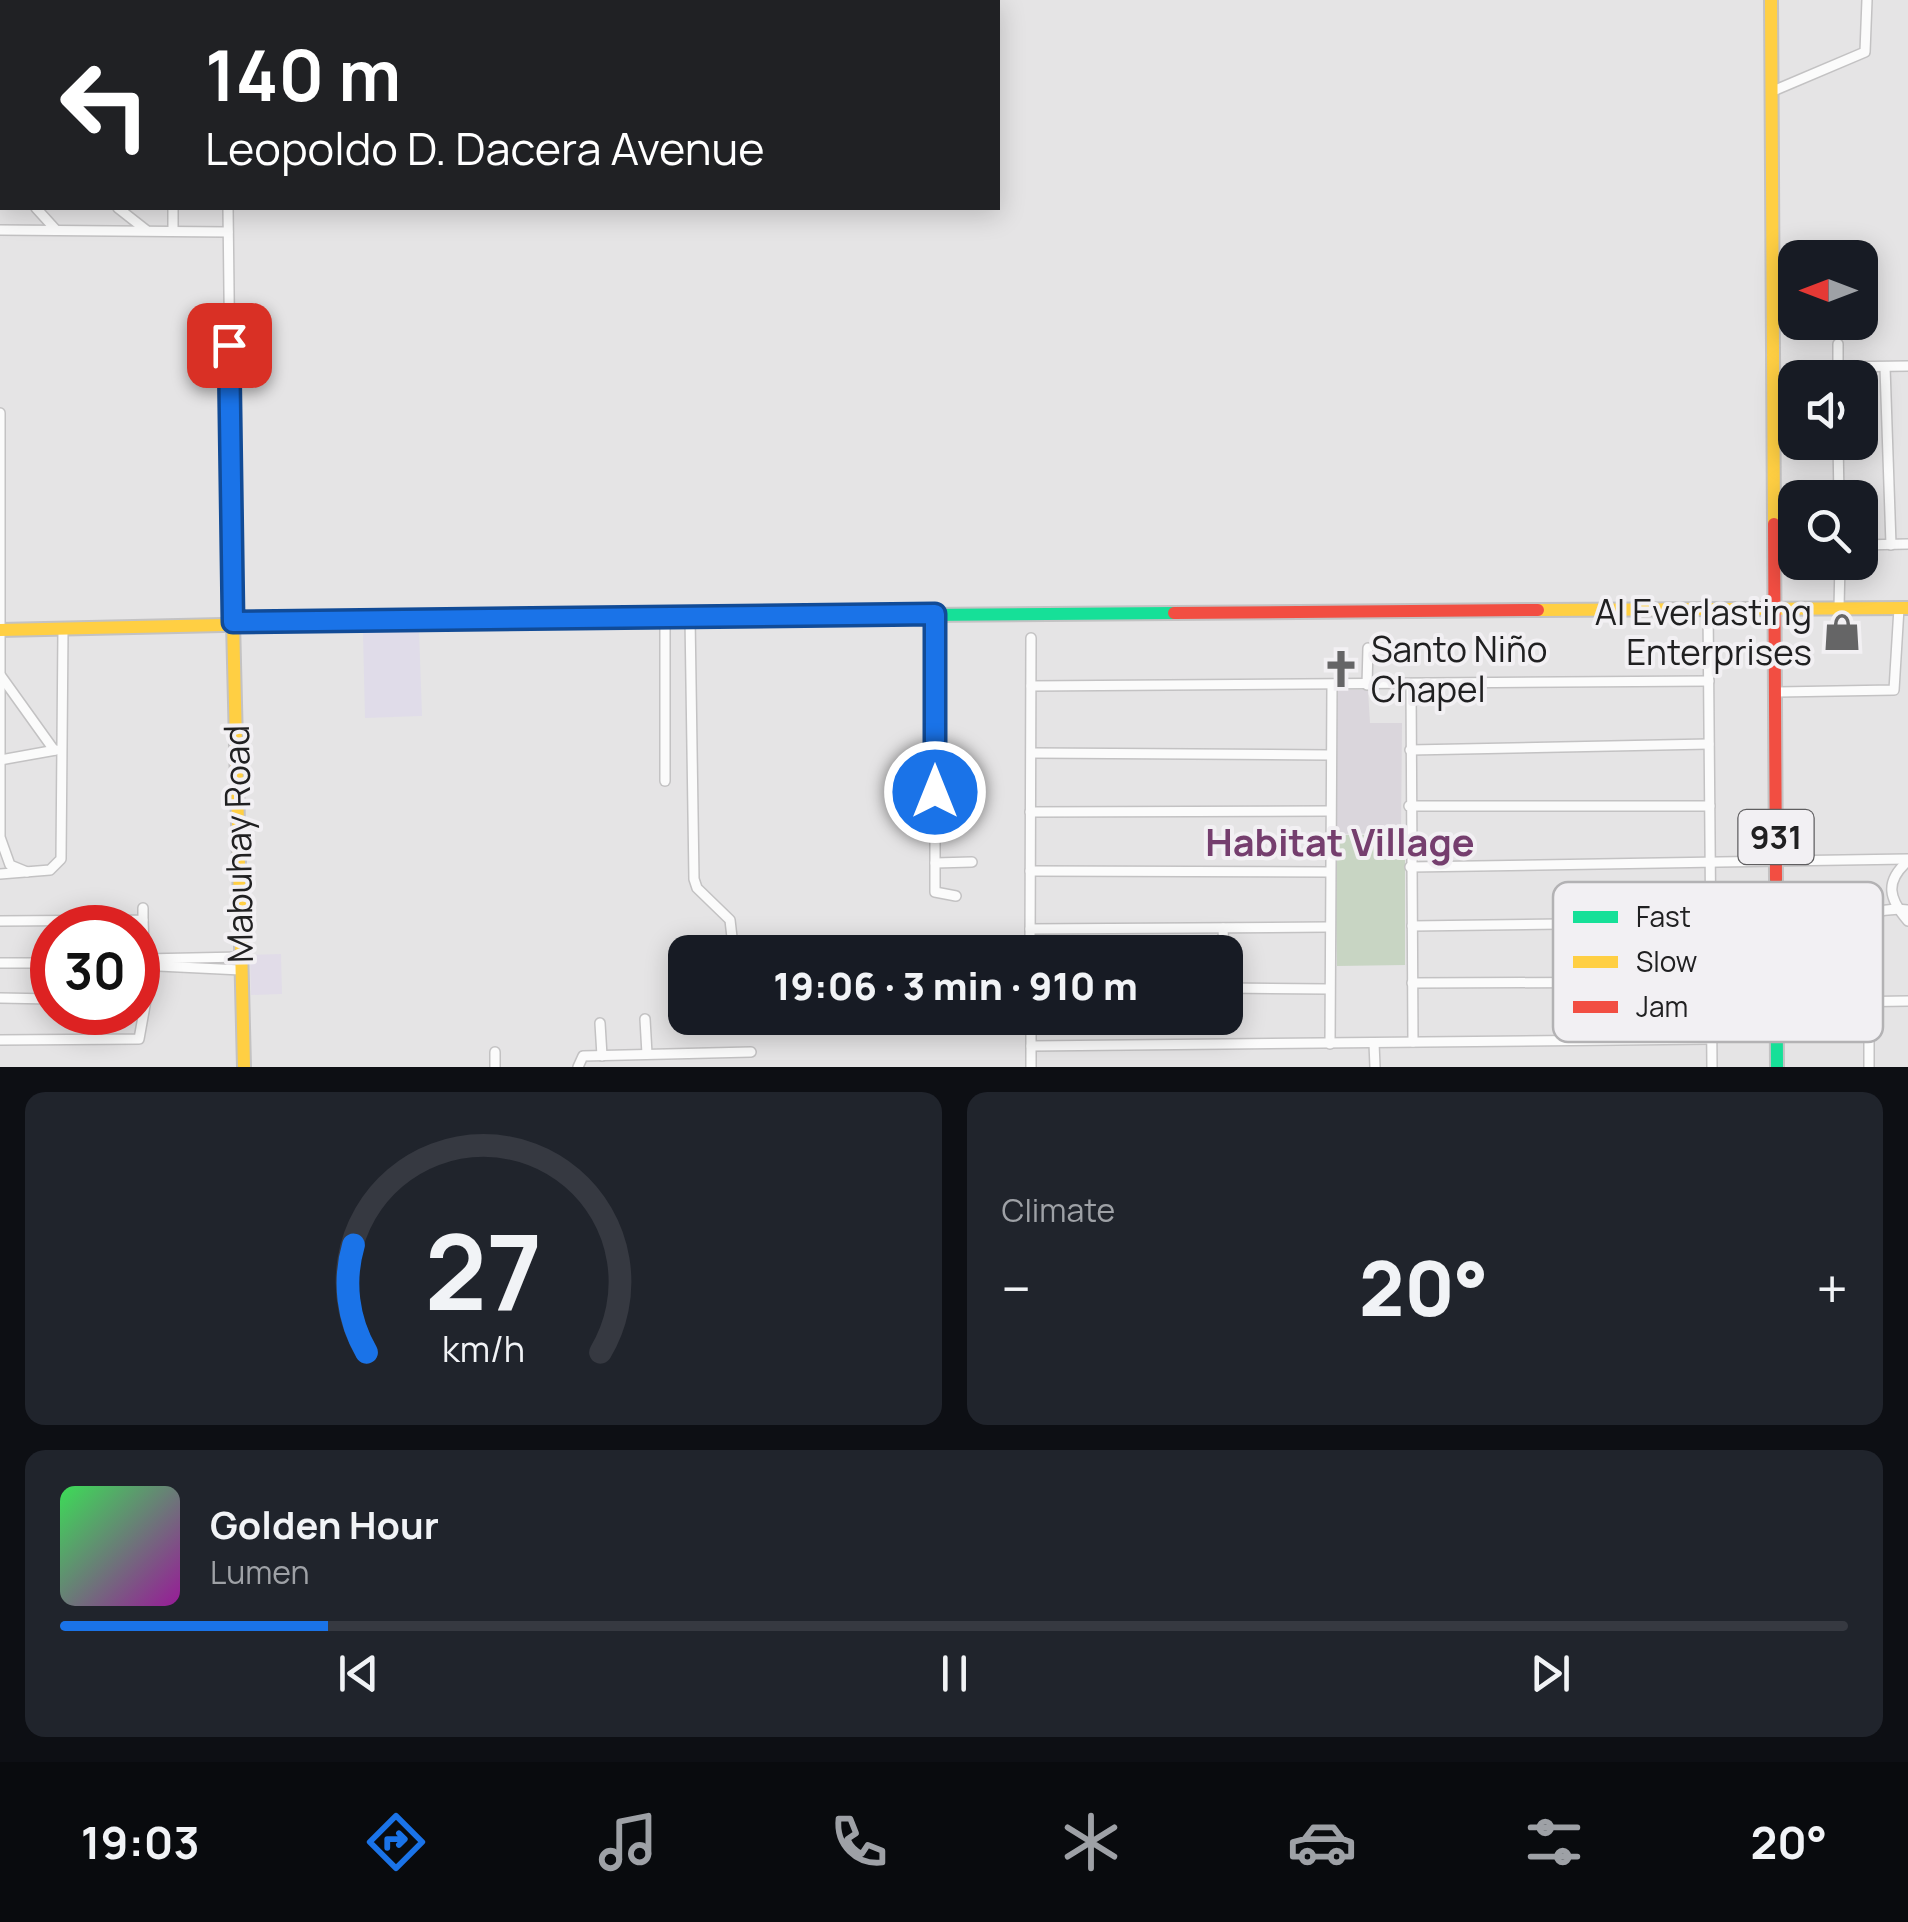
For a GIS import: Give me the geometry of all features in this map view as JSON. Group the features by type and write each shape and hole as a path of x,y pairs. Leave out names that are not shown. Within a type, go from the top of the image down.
{"main road":[{"name":"931","path":"1772,0 1776,882"},
{"path":"1,630 233,622 665,617 1904,608"},
{"name":"Mabuhay Road","path":"233,622 244,1067"},
{"name":"931","path":"1777,1042 1777,1067"}],"street":[{"path":"1772,91 1865,52 1867,0"},
{"path":"38,210 56,230"},
{"path":"121,210 146,230"},
{"path":"172,210 173,231"},
{"path":"228,210 233,622"},
{"path":"0,230 228,232"},
{"path":"1838,344 1838,360"},
{"path":"1878,368 1908,366"},
{"path":"1885,367 1891,545"},
{"path":"0,413 2,846 10,865 27,872"},
{"path":"1878,545 1908,544"},
{"path":"1839,608 1840,580"},
{"path":"1708,608 1710,882"},
{"path":"1776,692 1894,690 1904,608"},
{"path":"935,614 936,895 956,896"},
{"path":"665,617 665,781"},
{"path":"690,617 694,879 704,896 730,920 731,935"},
{"path":"0,874 50,870 61,859 58,750 63,630"},
{"path":"1030,935 1031,638"},
{"path":"1367,685 1368,648"},
{"path":"0,676 58,750"},
{"path":"1031,686 1709,681"},
{"path":"1411,684 1413,1042"},
{"path":"1330,1044 1332,686"},
{"path":"1410,750 1709,744"},
{"path":"1,760 58,750"},
{"path":"1032,753 1329,755"},
{"path":"1409,806 1710,806"},
{"path":"1030,812 1329,811"},
{"path":"1410,867 1908,860"},
{"path":"1908,860 1891,881 1896,908 1908,921"},
{"path":"935,863 972,862"},
{"path":"1030,871 1328,872"},
{"path":"1883,912 1908,910"},
{"path":"0,922 30,920"},
{"path":"1412,926 1553,924"},
{"path":"1030,929 1328,927"},
{"path":"1224,928 1224,935"},
{"path":"0,963 30,963"},
{"path":"160,963 241,964"},
{"path":"1412,983 1553,983"},
{"path":"1243,988 1328,989"},
{"path":"0,998 30,999"},
{"path":"1883,1001 1908,1000"},
{"path":"645,1019 647,1054"},
{"path":"600,1022 602,1056"},
{"path":"0,1040 136,1040 141,1035"},
{"path":"1030,1035 1031,1067"},
{"path":"1030,1046 1553,1041"},
{"path":"1870,1042 1870,1067"},
{"path":"1374,1043 1375,1067"},
{"path":"495,1052 496,1067"},
{"path":"578,1067 580,1058 602,1056 751,1052"}],"shaded area":[{"path":"419,631 422,716 365,718 363,632"},
{"path":"1336,690 1368,690 1370,723 1402,723 1401,833 1335,834"},
{"path":"281,954 282,994 251,995 250,955"}],"green space":[{"path":"1334,835 1405,835 1405,965 1337,966"}],"traffic: fast":[{"path":"541,618 1174,613"},
{"path":"1777,1042 1777,1067"}],"traffic: slow":[{"path":"1771,0 1774,524"},
{"path":"1538,610 1908,608"},
{"path":"0,630 541,618"},
{"path":"233,622 244,1067"}],"traffic: jam":[{"path":"1774,524 1776,879"},
{"path":"1174,613 1538,610"}],"place":[{"name":"AI Everlasting Enterprises","path":"1842,632"},
{"name":"Santo Niño Chapel","path":"1341,669"}],"district":[{"name":"Habitat Village","path":"1340,841"}],"route":[{"path":"229,345 233,622 935,614 935,792"}]}
